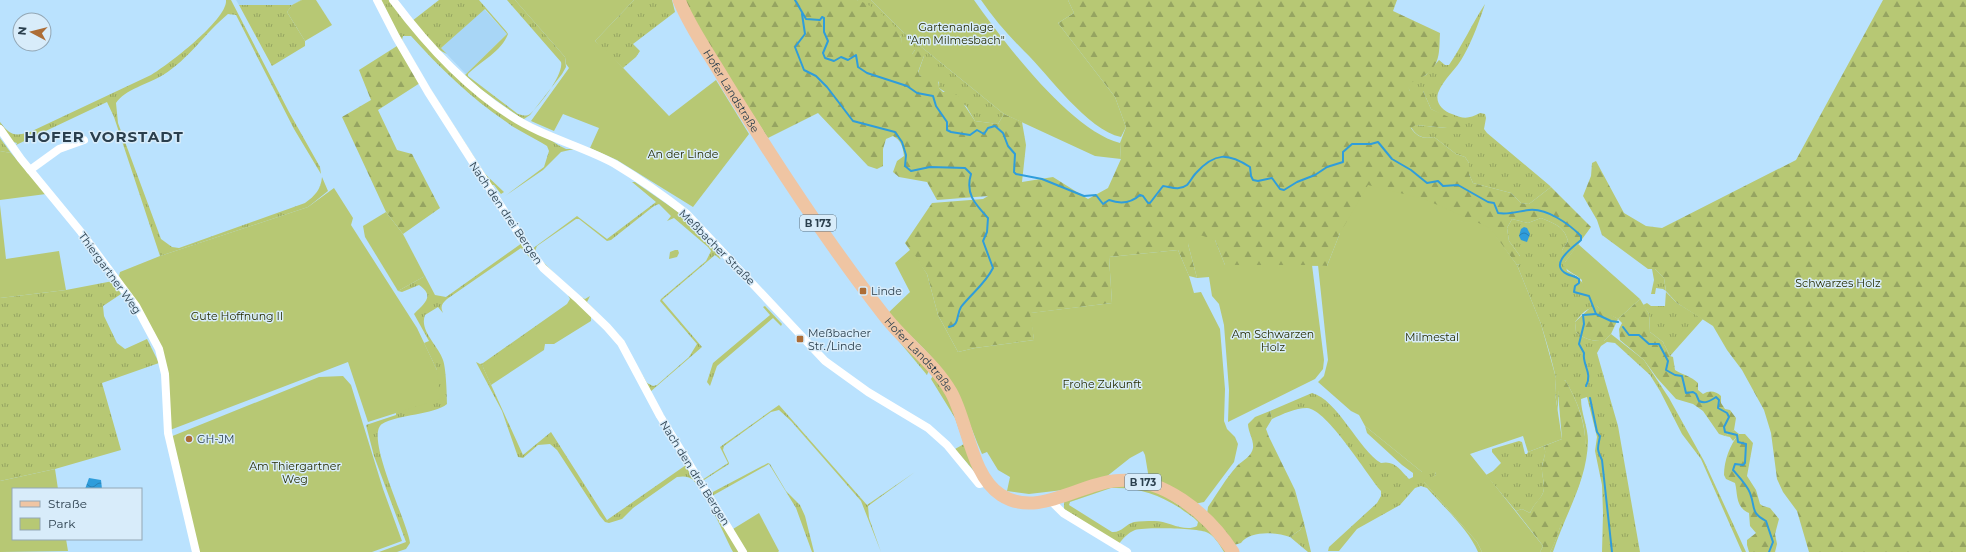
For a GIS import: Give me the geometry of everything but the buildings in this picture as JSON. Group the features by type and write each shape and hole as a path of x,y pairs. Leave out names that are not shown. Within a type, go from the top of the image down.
{"main road":[{"name":"Hofer Landstraße","path":"679,0 756,131 833,246 885,317 938,374 951,392 962,416 975,456 987,482 1007,499 1029,503 1050,500 1112,481 1142,482 1172,494 1201,514 1224,538 1233,552"}],"street":[{"name":"Nach den drei Bergen","path":"377,0 396,37 436,104 522,240 543,268 580,300 607,327 621,344 660,416 743,552"},
{"name":"Meßbacher Straße","path":"393,0 435,51 478,91 506,112 549,135 615,164 662,195 687,214 824,361 868,392 928,428 947,445 979,484 987,482"},
{"name":"Thiergartner Weg","path":"0,129 30,170 81,232 136,306 159,349 165,374 168,433 178,484 196,552"},
{"path":"30,170 59,149 84,140"},
{"path":"1050,500 1063,513 1127,552"}],"shaded area":[{"path":"236,0 301,0 292,5 239,5"},
{"path":"484,9 507,34 466,74 441,48"}],"green space":[{"path":"226,0 231,0 289,112 320,167 321,174 294,129 236,15 228,14 189,54 172,69 158,78 125,94 116,103 118,123 161,239 172,247 179,248 305,203 317,192 322,177 328,191 308,207 160,256 114,117 107,102 16,145 17,143 13,142 0,127 0,122 13,134 30,132 151,75 183,52 208,29 218,18 224,8"},
{"path":"302,0 316,0 332,25 305,41 287,12 292,5"},
{"path":"381,0 389,0 457,75 558,145 566,149 574,149 561,152 543,170 505,196 544,167 549,151 547,146 515,128 492,112 456,82 411,36 403,36 402,40 429,87 485,174 504,192 501,194 494,185 491,185 410,58"},
{"path":"439,0 479,0 506,31 508,34 501,46 468,74 468,76 518,114 524,116 530,114 534,110 530,115 524,119 521,118 479,88 465,75 507,34 485,9 441,48 447,54 439,50 412,21"},
{"path":"507,0 515,0 565,57 566,67 551,88 559,74 561,62"},
{"name":"An der Linde","path":"515,0 634,0 595,41 606,50 669,116 716,80 749,134 693,207 617,160 590,148 599,128 563,114 554,131 531,121 569,68 566,64 565,57"},
{"path":"634,0 672,0 675,12 633,44 640,51 636,57 623,68 595,41"},
{"path":"685,0 857,0 863,2 882,14 894,26 901,38 902,47 907,54 912,54 915,50 919,50 924,53 918,72 920,76 927,71 935,75 938,79 939,88 943,92 951,91 959,97 975,121 998,124 1004,114 1022,122 1026,145 1022,182 1053,177 1088,199 1108,188 1121,159 1120,143 1126,127 1115,97 1058,23 1074,13 1068,0 1397,0 1393,11 1440,33 1439,51 1435,65 1427,74 1408,86 1410,91 1423,91 1431,109 1464,124 1466,127 1463,133 1457,134 1447,128 1416,125 1411,128 1413,131 1421,137 1434,137 1456,154 1465,157 1469,163 1469,174 1473,183 1511,193 1521,203 1529,204 1551,187 1591,227 1563,265 1562,250 1568,241 1566,236 1558,226 1541,218 1528,223 1512,219 1507,228 1509,241 1520,256 1520,264 1517,265 1489,228 1340,233 1327,266 1225,265 1215,240 1188,244 1197,278 1189,276 1178,250 1109,257 1112,303 1031,313 1034,340 975,348 958,352 938,315 927,274 905,243 932,203 983,199 988,196 937,200 927,182 899,177 893,172 897,161 904,156 901,144 896,138 893,136 886,139 883,149 883,166 877,169 868,166 818,113 768,138 692,21"},
{"path":"857,0 871,0 903,32 1004,114 998,124 975,121 966,106 939,88 939,82 923,75 920,76 918,73 924,56 915,50 912,54 907,55 902,50 901,37"},
{"name":"Gartenanlage \"Am Milmesbach\"","path":"871,0 974,0 1020,60 1060,103 1080,121 1101,135 1120,143 1121,159 1095,156 1004,114 903,32"},
{"path":"981,0 1068,0 1074,13 1058,23 1115,97 1126,127 1121,137 1108,132 1095,124 1082,113 1007,33"},
{"name":"Schwarzes Holz","path":"1883,0 1966,0 1966,552 1809,552 1797,511 1783,492 1777,479 1771,433 1764,410 1742,370 1727,350 1713,326 1677,303 1666,291 1664,278 1655,269 1648,269 1602,235 1597,220 1583,196 1591,176 1592,163 1596,161 1624,213 1646,226 1662,228 1796,160"},
{"path":"1485,4 1476,30 1467,49 1458,65 1440,88 1437,97 1440,106 1449,113 1459,117 1466,118 1480,113 1485,114 1486,118 1484,129 1487,133 1551,187 1529,204 1521,203 1511,193 1473,183 1469,174 1469,163 1465,157 1456,154 1434,137 1427,138 1418,135 1411,127 1416,125 1447,128 1446,117 1431,109 1423,91 1410,91 1407,86 1413,80 1426,75 1439,60 1445,65 1449,65"},
{"path":"239,5 292,5 287,12 305,41 305,46 272,66"},
{"path":"397,46 420,83 378,110 397,150 412,154 440,208 403,234 386,212 342,117 371,100 359,70"},
{"path":"551,88 545,97 534,110"},
{"path":"0,138 11,153 0,151"},
{"path":"0,151 11,153 46,194 0,200"},
{"path":"632,182 635,182 694,223 699,234 707,238 722,256 720,259 715,255 662,300 702,347 650,392 622,342 602,318 578,296 585,299 590,296 587,302 619,335 647,383 653,386 657,385 689,357 697,344 660,301 706,261 711,251 674,218 667,221 671,216 659,204 654,206 611,240 607,241 579,219 576,219 537,246 535,251 538,257 532,249 577,216 607,239 656,202"},
{"name":"Milmestal","path":"1368,185 1424,199 1490,228 1517,265 1541,324 1556,378 1555,393 1562,439 1528,452 1523,436 1470,454 1543,546 1540,552 1482,552 1477,542 1423,481 1436,475 1435,472 1422,472 1365,426 1359,415 1351,411 1318,382 1324,376 1328,360 1318,265 1327,266 1340,233"},
{"name":"Gute Hoffnung II","path":"334,188 353,218 351,225 417,328 437,370 440,399 368,422 348,362 170,430 168,375 119,276 120,272 160,256 308,207"},
{"path":"0,205 6,259 59,251 66,290 0,298"},
{"path":"386,212 403,234 425,276 398,291 365,237 363,226"},
{"path":"1541,218 1558,226 1564,232 1568,241 1562,250 1567,271 1582,282 1598,307 1590,308 1580,316 1575,322 1576,332 1586,338 1600,341 1604,341 1611,334 1644,360 1669,398 1704,461 1746,552 1742,552 1701,459 1682,434 1650,375 1615,343 1607,342 1601,346 1597,353 1618,426 1640,552 1602,552 1602,485 1595,451 1597,437 1587,397 1581,399 1588,441 1584,470 1575,498 1553,552 1550,552 1556,540 1583,465 1585,433 1582,417 1565,380 1558,393 1558,411 1555,393 1556,378 1550,354 1541,324 1517,265 1520,264 1520,256 1509,241 1507,228 1512,219 1528,223"},
{"path":"521,233 523,233 531,247"},
{"name":"Am Schwarzen Holz","path":"1200,235 1215,240 1225,265 1312,265 1324,360 1323,369 1315,379 1228,422 1229,390 1224,325 1219,304 1212,296 1209,277 1197,278 1188,244"},
{"path":"522,243 591,316 482,365 523,455 551,432 607,520 686,465 689,472 693,475 741,552 733,552 704,495 694,481 688,477 677,477 633,508 622,519 609,523 605,522 600,516 557,450 550,444 538,445 523,458 518,457 502,411 476,362 480,364 483,363 567,304 570,299 568,295 542,271 521,248 447,299 442,305 443,313 438,307 425,315 425,327 441,354 444,364 447,404 441,408 389,421 382,424 378,432 378,445 382,462 410,543 406,549 397,552 379,552 406,542 374,456 366,425 396,415 396,413 437,370 424,343 429,341 414,314 427,300 427,293 419,285 402,292 398,291 425,276 435,295 446,297"},
{"path":"1578,244 1640,299 1618,319 1598,307 1585,290 1582,280 1563,265"},
{"name":"Frohe Zukunft","path":"911,249 927,274 938,315 958,352 975,348 1034,340 1030,313 1112,303 1109,257 1178,250 1189,276 1194,293 1201,292 1220,329 1225,389 1224,421 1227,429 1235,437 1238,444 1234,462 1204,502 1194,504 1149,479 1143,451 1130,458 1106,477 1063,490 1029,494 1007,491 1010,477 998,470 987,452 982,454 960,400 943,371 916,341 886,315 910,292 895,263"},
{"path":"678,250 679,253 677,257 669,259 670,252"},
{"path":"538,257 574,293 546,267"},
{"path":"1652,269 1655,269 1664,278 1666,291 1656,288 1655,294 1651,294 1654,280"},
{"path":"113,281 121,294 103,306 104,316 117,343 125,349 147,339 159,363 102,383 121,450 55,469 0,481 0,298 66,290"},
{"path":"1666,292 1677,303 1703,319 1670,356 1663,342 1650,332 1649,314 1643,305 1647,303 1651,306 1665,306"},
{"path":"1640,299 1649,314 1650,332 1663,342 1670,356 1673,357 1675,370 1690,377 1698,383 1698,390 1703,394 1712,392 1721,396 1721,403 1725,409 1730,410 1736,418 1734,430 1725,436 1719,434 1703,411 1693,404 1676,399 1657,378 1644,360 1620,340 1619,329 1622,323 1618,319"},
{"path":"575,300 591,316 591,321 554,344 545,344 544,350 491,385 482,365"},
{"path":"765,306 782,324 781,326 773,318 717,366 710,386 707,382 713,363 770,315 763,307"},
{"path":"1591,307 1598,307 1618,319 1611,334 1604,341 1589,340 1576,332 1575,322"},
{"path":"892,333 929,370 927,375"},
{"path":"934,374 951,399 980,478 955,449 964,444 955,418 931,379"},
{"name":"Am Thiergartner Weg","path":"343,376 351,385 383,489 402,541 372,552 199,552 170,437 319,377"},
{"path":"1565,380 1572,392 1582,418 1586,444 1583,471 1578,489 1550,552 1540,552 1543,546 1516,511 1522,509 1530,513 1542,495 1544,488 1542,464 1545,454 1544,446 1562,439 1558,393 1560,385"},
{"path":"1312,393 1321,397 1339,414 1364,447 1381,463 1386,462 1394,464 1409,479 1413,477 1413,473 1367,433 1365,426 1422,472 1435,472 1436,475 1424,482 1477,542 1482,552 1478,552 1468,535 1448,510 1427,488 1421,486 1415,488 1400,505 1357,529 1339,551 1328,551 1329,547 1377,503 1381,496 1381,491 1336,430 1315,411 1307,408 1298,409 1272,419 1270,411"},
{"path":"779,405 867,505 915,472 868,506 869,518 881,552 861,501 791,421 779,410 771,412 724,446 723,450 729,464 704,480 704,483 702,480 728,463 720,447"},
{"path":"1270,411 1272,419 1266,429 1295,490 1304,523 1300,530 1290,537 1271,533 1257,534 1245,539 1241,543 1234,545 1207,514 1208,507 1225,481 1252,451 1253,442 1248,424 1255,417"},
{"path":"1734,430 1739,434 1733,441 1730,437 1725,436"},
{"path":"1739,434 1745,434 1753,443 1747,476 1756,490 1760,504 1770,508 1779,519 1775,534 1777,544 1775,552 1749,552 1747,540 1756,533 1750,526 1749,513 1739,504 1735,483 1726,479 1724,475 1728,453"},
{"path":"1519,441 1522,442 1525,454 1544,446 1545,449 1542,467 1544,488 1530,513 1522,509 1516,511 1486,475 1493,471 1501,463 1492,452 1492,449"},
{"path":"768,463 770,464 786,491 800,505 805,516 814,552 812,552 796,508 769,464 712,496 711,493"},
{"path":"55,469 58,488 12,488 12,540 66,540 68,551 0,552 0,481"},
{"path":"1127,484 1159,492 1198,518 1227,552 1224,552 1209,533 1182,529 1159,528 1135,530 1126,536 1119,544 1064,509 1064,500 1103,487","holes":["1111,488 1139,490 1156,495 1180,508 1194,518 1198,522 1197,526 1187,528 1158,521 1141,521 1131,523 1118,531 1112,532 1069,505 1070,502"]},
{"path":"759,513 779,551 778,552 746,552 733,529"},
{"path":"1304,523 1311,552 1308,552 1290,537 1300,530"}],"water":[{"path":"1524,227 1527,228 1530,234 1527,242 1521,240 1519,236 1521,229"},
{"path":"89,478 101,480 102,488 85,488"}],"waterway":[{"path":"795,0 806,19 820,20 822,17 824,18 824,32 828,41 823,53 825,58 834,61 841,57 848,60 856,55 858,67 867,73 907,86 917,93 933,96 936,106 947,122 947,130 951,132 970,135 977,130 984,134 988,128 995,126 1003,133 1008,146 1015,154 1014,172 1016,174 1042,179 1084,196 1096,195 1103,204 1109,200 1121,203 1129,202 1140,195 1143,196 1148,203 1150,203 1163,186 1175,188 1184,187 1203,166 1216,158 1228,157 1242,162 1250,167 1253,180 1258,181 1272,178 1280,189 1284,190 1297,182 1315,175 1327,167 1343,162 1343,152 1352,144 1371,144 1378,142 1392,159 1411,170 1427,183 1438,181 1443,186 1458,185 1488,202 1494,203 1498,213 1506,214 1536,210 1550,214 1570,227 1581,236 1581,240 1561,260 1560,265 1562,270 1579,279 1579,283 1575,286 1574,292 1589,296 1596,314 1611,321 1618,322"},
{"path":"802,14 805,34 795,47 804,70 816,76 827,87 853,121 895,132 902,142 906,155 905,166 911,171 930,167 965,168 971,174 969,181 970,193 975,203 988,218 987,232 983,241 993,268 982,284 961,307 955,324 949,327"},
{"path":"1586,386 1588,381 1588,373 1584,361 1584,353 1579,344 1584,324 1583,315 1596,314"},
{"path":"1623,327 1629,335 1639,335 1649,344 1659,344 1668,361 1666,370 1675,375 1682,376 1686,393 1693,392 1701,402 1708,402 1716,397 1719,400 1718,408 1727,413 1729,417 1724,427 1725,432 1737,435 1738,442 1746,444 1745,463 1743,465 1735,464 1733,470 1749,490 1755,512 1766,521 1773,542 1769,552"},
{"path":"1590,398 1597,432 1600,436 1598,450 1602,460 1612,552"}],"place":[{"name":"Linde","path":"863,291"},
{"name":"Meßbacher Str./Linde","path":"800,339"},
{"name":"GH-JM","path":"189,439"}],"district":[{"name":"HOFER VORSTADT","path":"104,136"}]}
